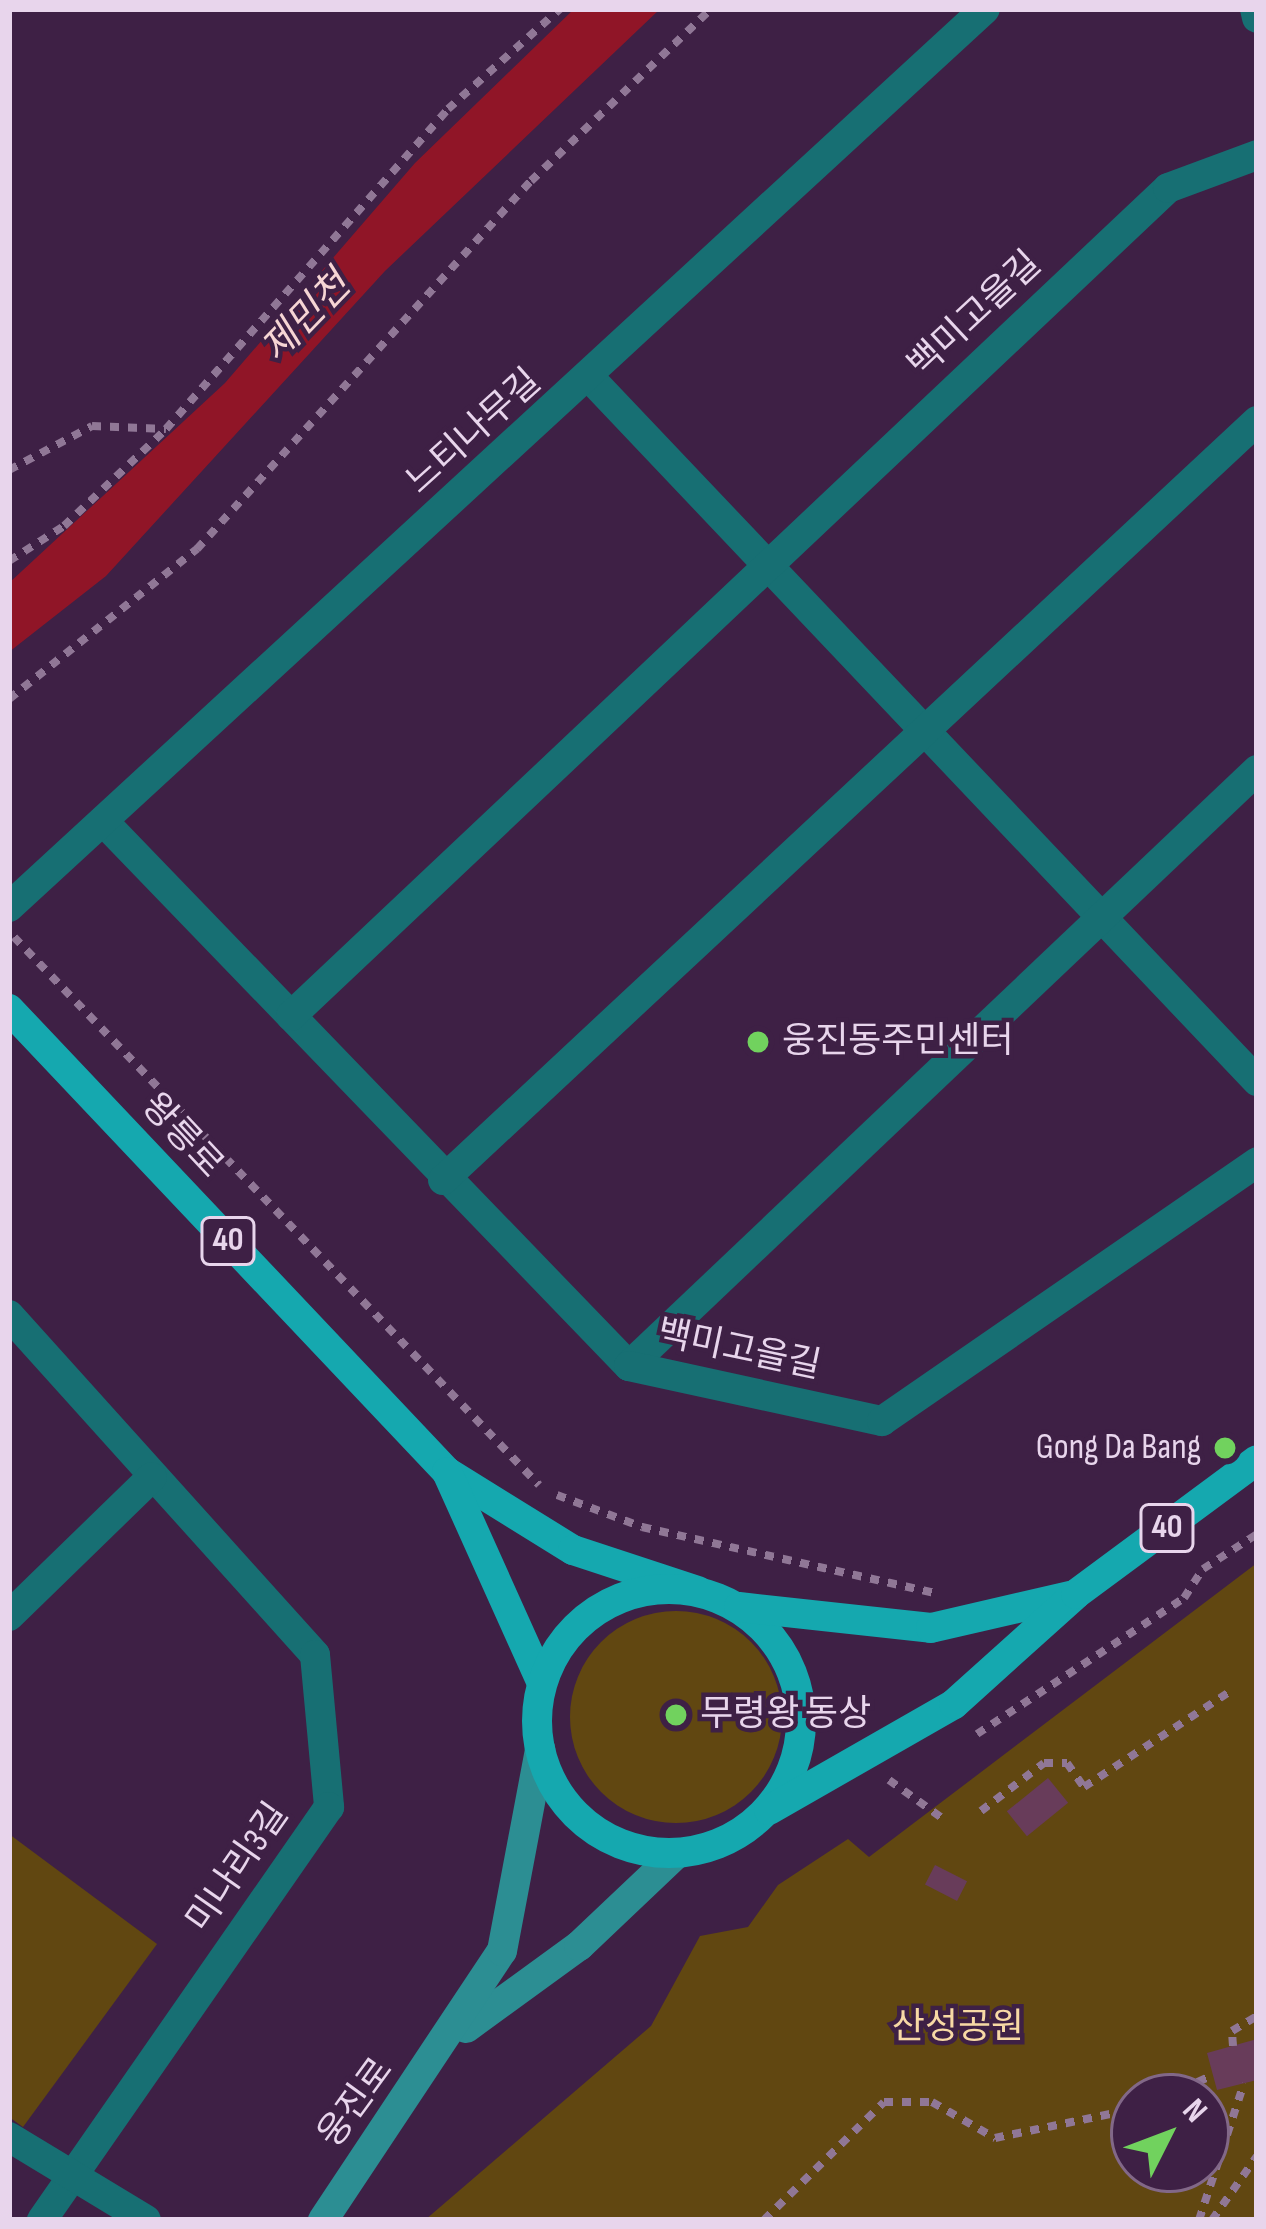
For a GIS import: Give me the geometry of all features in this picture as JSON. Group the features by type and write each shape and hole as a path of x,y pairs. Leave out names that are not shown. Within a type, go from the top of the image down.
{"main road":[{"name":"왕릉로","path":"9,1009 447,1472"},
{"name":"40","path":"676,1854 711,1847 769,1810 866,1763 954,1704 1076,1594 1257,1460"},
{"name":"40","path":"447,1472 573,1550 737,1606 931,1628 1076,1594"},
{"name":"40","path":"447,1472 542,1683 540,1749"},
{"name":"40","path":"542,1683 572,1633 619,1598 698,1591"},
{"name":"40","path":"737,1606 791,1666 801,1704 800,1744 769,1810"},
{"path":"540,1749 553,1784 604,1837 676,1854"},
{"path":"456,2035 502,1951 540,1749"},
{"path":"456,2035 579,1946 676,1854"},
{"name":"웅진로","path":"323,2220 456,2035"}],"street":[{"name":"느티나무길","path":"9,907 591,379 985,9"},
{"path":"1255,9 1257,18"},
{"name":"백미고을길","path":"291,1016 1168,188 1257,155"},
{"path":"591,379 1257,1081"},
{"path":"442,1180 1257,422"},
{"name":"백미고을길","path":"629,1366 1257,770"},
{"path":"104,821 442,1180 629,1366"},
{"name":"백미고을길","path":"629,1366 882,1421 1257,1162"},
{"name":"미나리3길","path":"9,1316 315,1655 329,1808 66,2178 42,2220"},
{"path":"9,1616 152,1478"},
{"path":"9,2137 66,2178 146,2220"}],"path":[{"path":"9,561 64,526 166,429 448,109 560,9"},
{"path":"9,699 196,549 531,181 711,9"},
{"path":"9,470 92,426 166,429"},
{"path":"9,932 544,1490 642,1526 934,1590 931,1628"},
{"path":"954,1704 964,1743 1184,1598 1203,1569 1257,1534"},
{"path":"981,1811 1044,1763 1067,1763 1084,1787 1234,1689"},
{"path":"866,1763 946,1821"},
{"path":"1233,2046 1232,2031 1257,2017"},
{"path":"1199,2220 1244,2084"},
{"path":"764,2220 884,2102 932,2102 995,2138 1110,2114"},
{"path":"1212,2220 1257,2156"}],"green space":[{"name":"산성공원","path":"1257,1563 1257,2220 425,2220 651,2026 700,1936 748,1927 778,1885 848,1839 869,1857"},
{"path":"676,1611 717,1619 751,1642 774,1676 782,1717 774,1758 751,1792 717,1815 676,1823 635,1815 601,1792 578,1758 570,1717 578,1676 601,1642 635,1619"},
{"path":"9,1834 157,1944 23,2127 9,2117"}],"water":[{"name":"제민천","path":"574,9 660,9 385,271 106,576 9,652 9,583 225,383 415,163"}],"building":[{"path":"1048,1778 1068,1803 1027,1836 1007,1811"},
{"path":"935,1865 967,1881 957,1901 925,1885"},
{"path":"1257,2039 1257,2080 1230,2087 1230,2073 1212,2073 1207,2053"}],"place":[{"name":"웅진동주민센터","path":"758,1042"},
{"name":"Gong Da Bang","path":"1225,1448"},
{"name":"무령왕 동상","path":"676,1715"}]}
